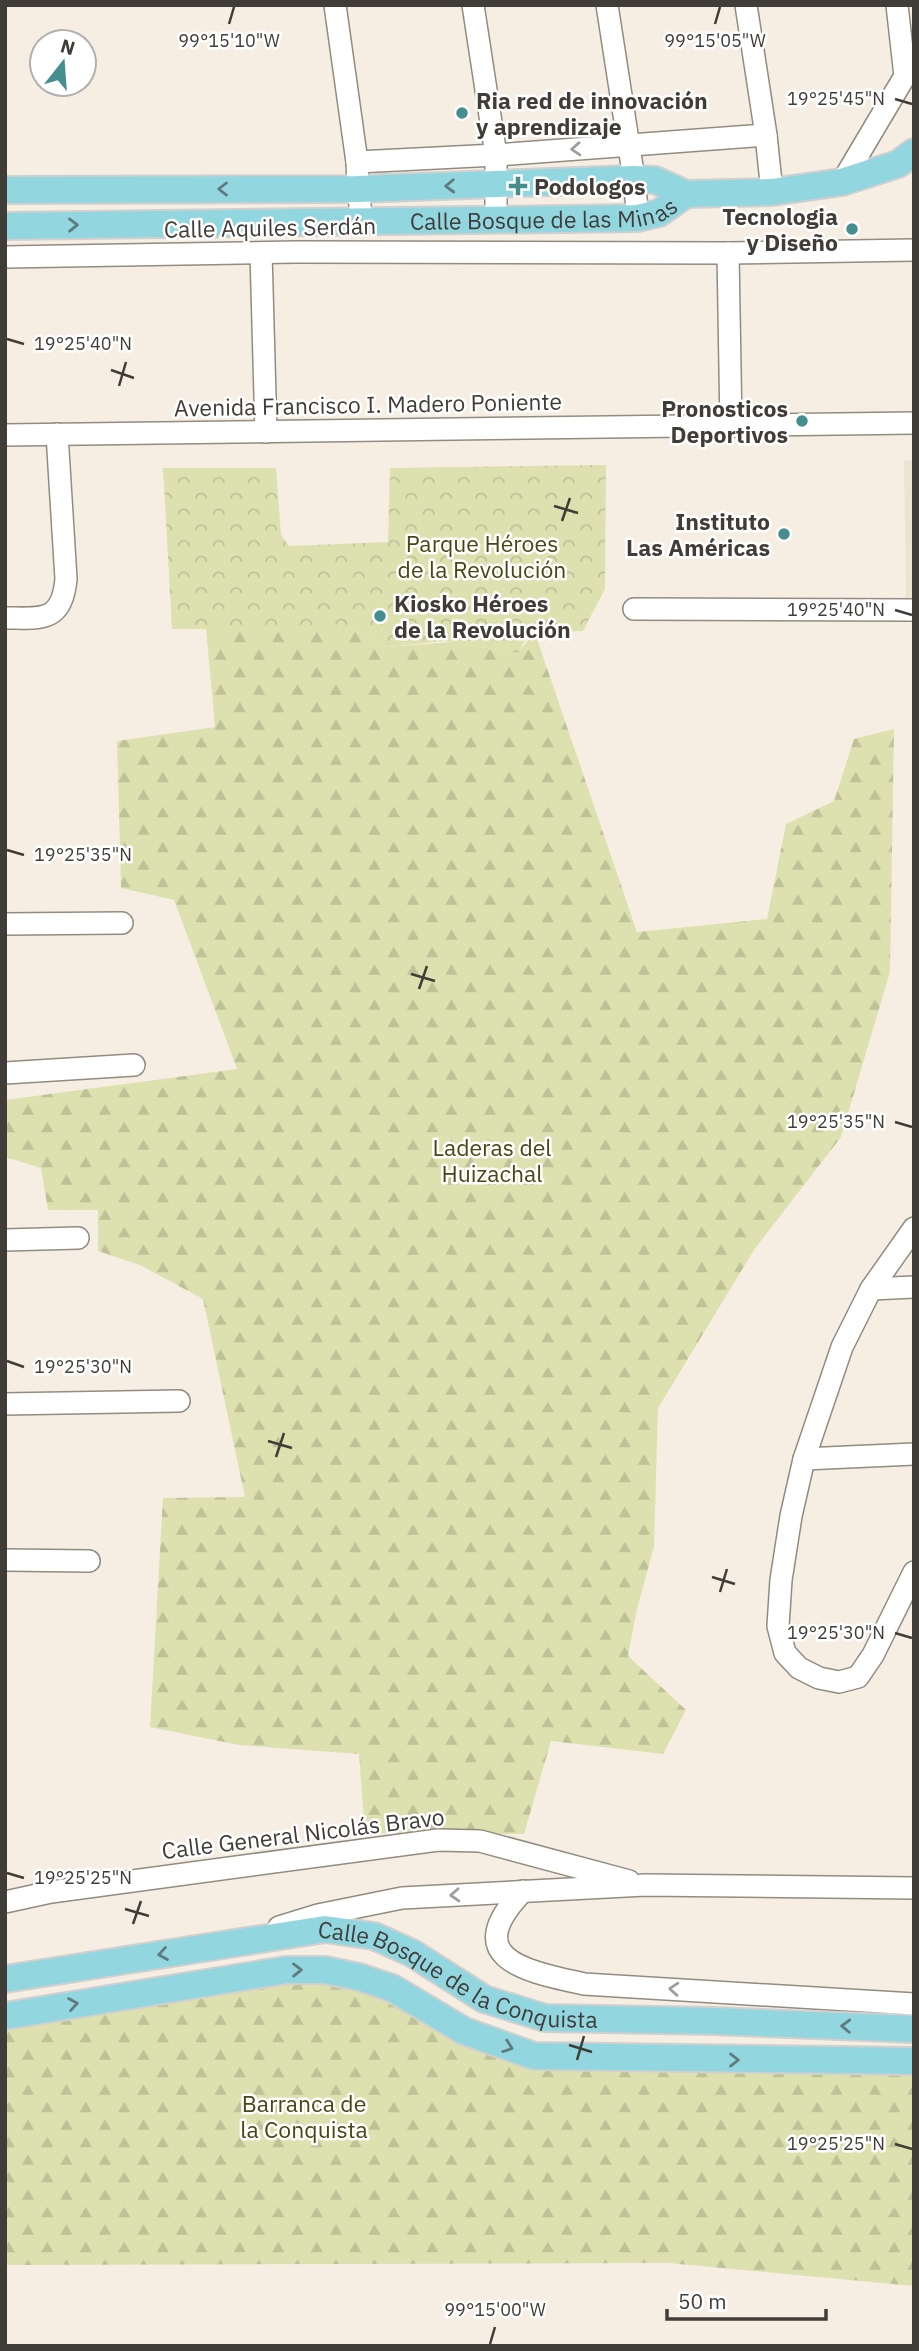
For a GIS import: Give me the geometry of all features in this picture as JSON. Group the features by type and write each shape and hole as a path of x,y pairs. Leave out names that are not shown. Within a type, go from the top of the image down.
{"main road":[{"path":"686,194 772,192 842,182 908,158"},
{"name":"Calle Bosque de las Minas","path":"5,190 358,189 634,179 655,180 686,194"},
{"name":"Calle Bosque de las Minas","path":"5,226 638,219 659,213 686,194"},
{"name":"Calle Bosque de la Conquista","path":"5,1979 326,1929 374,1936 412,1953 484,1999 545,2018 914,2029"},
{"name":"Calle Bosque de la Conquista","path":"5,2016 286,1970 325,1970 392,1988 464,2031 534,2056 914,2061"}],"street":[{"path":"335,5 357,162 362,222"},
{"path":"473,5 496,155 496,222"},
{"path":"607,5 638,219"},
{"path":"746,5 772,192"},
{"path":"842,182 905,76 897,5"},
{"path":"357,162 496,155 766,135"},
{"name":"Calle Aquiles Serdán","path":"5,257 914,250"},
{"path":"261,253 266,432"},
{"path":"728,253 731,427"},
{"name":"Avenida Francisco I. Madero Poniente","path":"5,435 914,424"},
{"path":"5,618 43,617 54,612 65,598 57,434"},
{"path":"634,609 914,610"},
{"path":"5,924 122,923"},
{"path":"5,1073 134,1065"},
{"path":"914,1228 871,1289 842,1347 804,1459 781,1580 778,1626 785,1653 799,1668 819,1678 839,1682 858,1677 873,1655 914,1572"},
{"path":"5,1240 78,1238"},
{"path":"871,1289 914,1287"},
{"path":"5,1404 179,1401"},
{"path":"804,1459 914,1454"},
{"path":"5,1560 89,1560"},
{"name":"Calle General Nicolás Bravo","path":"5,1902 51,1892 438,1840 480,1841 522,1850 645,1885"},
{"name":"Calle General Nicolás Bravo","path":"231,1943 318,1915 402,1898 645,1885 914,1888"},
{"path":"523,1891 506,1909 498,1925 496,1940 503,1955 517,1966 541,1975 584,1984 914,2004"}],"shaded area":[{"path":"914,460 914,603 906,603 904,461"}],"green space":[{"name":"Parque Héroes de la Revolución","path":"606,465 605,589 583,631 529,633 518,653 444,641 387,647 351,629 172,629 163,468 276,468 281,535 289,546 388,542 390,468"},
{"name":"Laderas del Huizachal","path":"206,629 351,629 387,647 451,642 517,653 535,633 637,932 767,919 786,824 834,801 854,739 894,729 890,972 841,1137 754,1250 658,1408 654,1547 637,1609 628,1656 686,1710 663,1754 551,1741 524,1834 365,1833 359,1754 239,1745 150,1727 163,1498 245,1497 203,1299 140,1265 98,1251 98,1210 48,1210 41,1168 5,1157 5,1100 237,1069 174,900 121,888 117,741 215,727"},
{"name":"Barranca de la Conquista","path":"325,1970 534,2056 914,2061 914,2286 669,2263 5,2265 5,2018"}],"place":[{"name":"Ria red de innovación y aprendizaje","path":"462,113"},
{"name":"Podologos","path":"518,186"},
{"name":"Tecnologia y Diseño","path":"852,229"},
{"name":"Pronosticos Deportivos","path":"802,421"},
{"name":"Instituto Las Américas","path":"784,534"},
{"name":"Kiosko Héroes de la Revolución","path":"380,616"}]}
